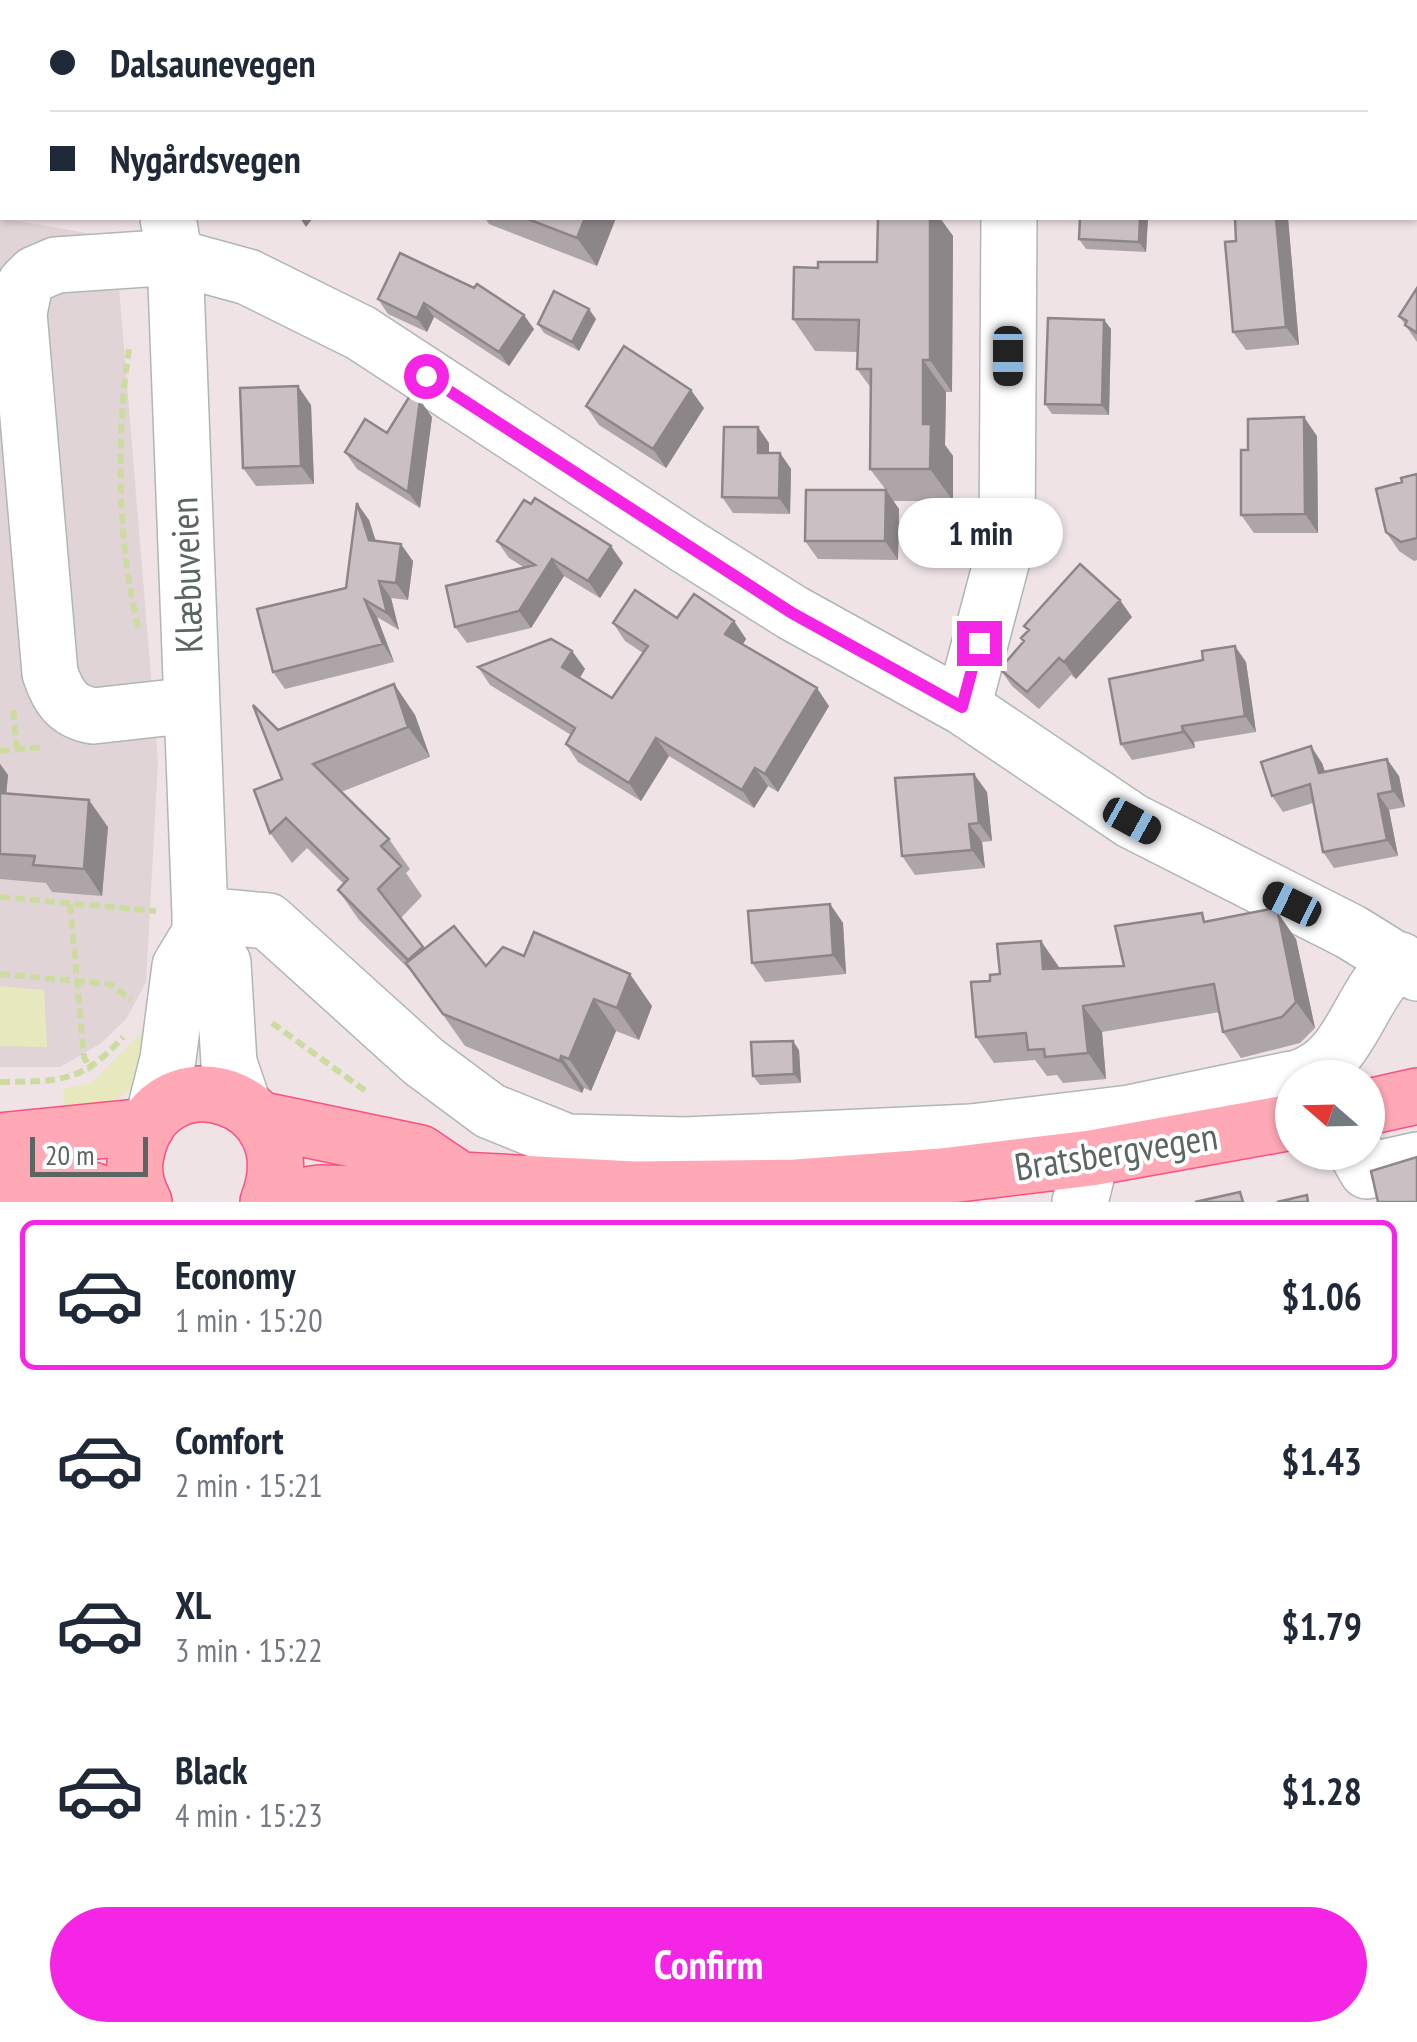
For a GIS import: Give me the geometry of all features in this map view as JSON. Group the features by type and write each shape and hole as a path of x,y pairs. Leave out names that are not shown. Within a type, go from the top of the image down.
{"main road":[{"path":"144,1202 133,1164 150,1120 174,1100 198,1094 219,1094 252,1112 420,1152 460,1180"},
{"path":"1385,1103 1417,1096"},
{"path":"252,1112 274,1142 278,1167 269,1201"},
{"path":"0,1140 150,1120"},
{"name":"Bratsbergvegen","path":"269,1201 320,1192 414,1195 460,1180 652,1188 949,1189 1085,1180 1275,1127"},
{"path":"0,1174 92,1190 125,1202"}],"street":[{"path":"962,707 1006,541 1008,220"},
{"path":"192,705 94,716 78,713 56,693 50,673 19,312 25,284 35,274 56,265 171,237 361,334 792,613 962,707 1132,821 1409,967"},
{"name":"Klæbuveien","path":"150,1120 168,1059 186,920 192,705 171,237"},
{"path":"186,920 268,920 424,1062 490,1111 567,1142 686,1145 971,1132 1130,1113 1275,1082"},
{"name":"Klæbuveien","path":"186,920 223,963 229,1063 252,1112"},
{"path":"1330,1060 1338,1052 1370,990 1409,967"},
{"path":"1385,1167 1417,1160"}],"path":[{"path":"0,897 186,920"},
{"path":"70,904 84,1057 91,1070"},
{"path":"0,974 110,984 140,1007"},
{"path":"0,1082 50,1081 91,1070 131,1022"}],"shaded area":[{"path":"0,220 13,220 115,238 158,762 146,982 126,1019 100,1044 60,1067 0,1067"}],"green space":[{"path":"0,986 44,990 47,1047 0,1046"},
{"path":"154,1020 138,1078 131,1088 108,1102 64,1111 64,1089 92,1083"}],"building":[{"path":"530,220 584,220 577,238"},
{"path":"878,220 930,220 930,360 923,360 923,424 931,424 930,469 870,469 871,369 857,369 859,320 793,319 794,267 818,268 818,262 877,262"},
{"path":"1080,220 1140,220 1139,242 1079,239"},
{"path":"1235,220 1276,220 1286,327 1233,332 1225,242 1236,241"},
{"path":"400,253 474,288 477,284 524,315 499,352 424,303 417,318 378,299"},
{"path":"1417,288 1417,333 1399,316"},
{"path":"554,291 589,309 572,342 538,324"},
{"path":"1048,318 1104,320 1102,405 1045,404"},
{"path":"624,346 691,390 653,449 586,406"},
{"path":"298,386 301,466 243,468 240,388"},
{"path":"411,394 420,400 408,492 345,452 365,419 387,433"},
{"path":"1304,417 1305,514 1241,515 1241,450 1248,450 1248,419"},
{"path":"724,427 758,427 758,453 780,453 779,498 722,497"},
{"path":"1417,474 1417,538 1401,542 1386,532 1376,489"},
{"path":"806,490 886,490 885,541 805,541"},
{"path":"535,498 611,546 588,581 552,559 519,611 455,627 446,586 535,565 497,541 524,500 531,504"},
{"path":"357,503 369,540 401,544 396,583 379,581 387,613 365,600 383,644 273,672 257,609 346,588"},
{"path":"1080,564 1120,600 1064,662 1059,658 1027,692 1000,669 1024,641 1021,638 1029,630 1024,626"},
{"path":"635,590 677,618 694,594 734,621 725,634 817,688 765,774 755,768 742,790 656,738 629,783 566,744 575,728 478,667 551,639 572,651 562,667 612,698 648,646 613,623"},
{"path":"1235,646 1245,716 1182,726 1183,732 1121,744 1109,679 1203,660 1202,651"},
{"path":"394,684 408,727 313,764 389,839 381,846 401,866 378,889 423,947 408,960 338,890 348,879 286,818 270,833 254,790 282,779 253,705 278,730"},
{"path":"1311,746 1319,773 1387,759 1393,791 1378,794 1387,840 1323,852 1310,784 1272,796 1261,762"},
{"path":"974,774 979,823 969,824 972,850 902,856 895,778"},
{"path":"0,793 89,800 84,869 33,865 35,856 0,854"},
{"path":"830,904 833,955 752,963 748,911"},
{"path":"1270,909 1278,913 1296,1002 1282,1017 1223,1032 1214,984 1083,1006 1088,1053 1045,1057 1044,1049 1028,1050 1026,1033 976,1037 971,982 990,981 990,975 1000,974 997,944 1041,941 1043,969 1124,966 1115,926 1202,913 1204,922"},
{"path":"454,926 486,966 503,947 524,956 534,932 630,974 617,1008 594,999 569,1059 561,1056 560,1061 443,1014 406,963"},
{"path":"793,1041 794,1074 753,1076 751,1042"},
{"path":"1417,1157 1417,1202 1378,1202 1371,1171 1385,1170 1385,1167"},
{"path":"1240,1192 1243,1202 1195,1202"},
{"path":"1307,1195 1308,1202 1277,1202"}],"route":[{"path":"426,376 792,613 962,707 979,643"}]}
